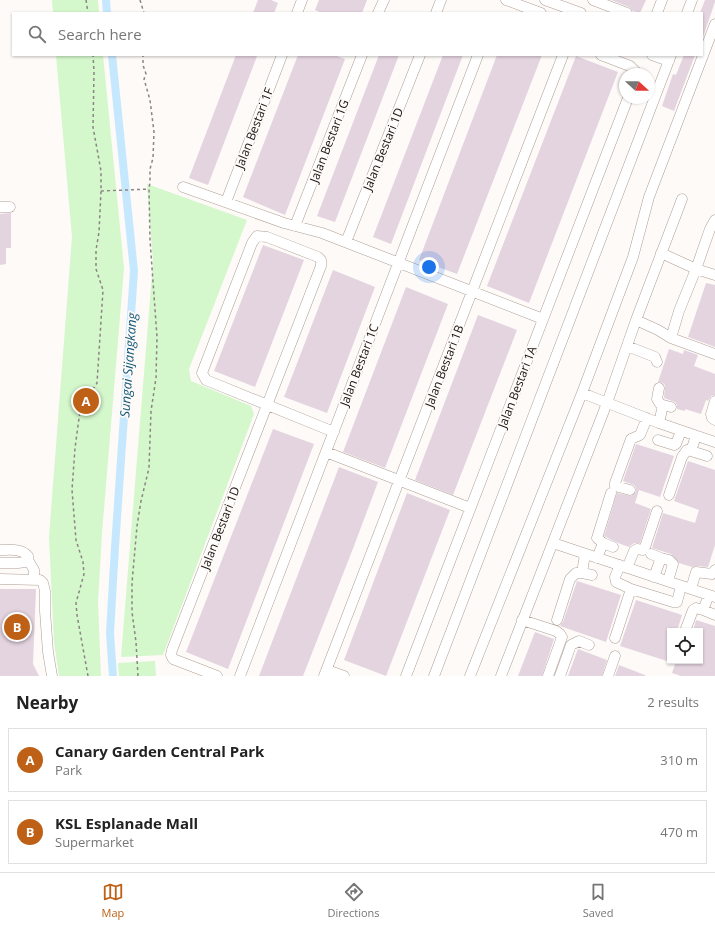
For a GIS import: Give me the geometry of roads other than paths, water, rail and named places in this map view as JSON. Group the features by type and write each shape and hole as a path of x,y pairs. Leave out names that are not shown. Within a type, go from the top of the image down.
{"street":[{"path":"298,12 302,0"},
{"path":"378,12 384,0"},
{"path":"436,12 441,0"},
{"path":"506,0 538,12"},
{"path":"545,0 578,12"},
{"path":"593,0 624,12"},
{"path":"657,12 662,0"},
{"path":"687,12 692,0"},
{"path":"703,56 715,24"},
{"name":"Jalan Bestari 1F","path":"226,202 282,56"},
{"name":"Jalan Bestari 1G","path":"295,226 362,56"},
{"name":"Jalan Bestari 1D","path":"346,242 420,56"},
{"name":"Jalan Bestari 1C","path":"240,676 478,56"},
{"name":"Jalan Bestari 1B","path":"326,673 563,56"},
{"path":"604,56 632,68"},
{"path":"434,676 670,58 658,56"},
{"path":"470,676 582,393 633,257 652,190 703,56"},
{"name":"Jalan Bestari 1A","path":"406,676 626,104"},
{"path":"183,187 295,226 322,233 543,319"},
{"path":"501,676 607,403 636,320 682,199"},
{"path":"671,338 679,311 710,229 715,220"},
{"name":"Jalan Bestari 1D","path":"217,676 173,659 171,655 172,650 267,406 321,266 321,260 312,254 261,236 257,236 252,243 202,373 206,380 267,406"},
{"path":"661,253 696,269 715,275"},
{"path":"636,320 671,338 715,354"},
{"path":"627,346 655,357 657,362"},
{"path":"659,388 657,399 660,404 667,406 659,423"},
{"path":"582,393 681,431 715,441"},
{"path":"715,402 711,414 712,418 715,420"},
{"path":"267,406 334,432"},
{"path":"630,490 615,486 614,483 631,439 640,435 647,418"},
{"path":"658,440 674,445 676,444 681,431"},
{"path":"691,451 696,436"},
{"path":"669,495 684,453 687,450 707,456"},
{"path":"326,452 470,508"},
{"path":"611,493 597,538 603,543 613,547"},
{"path":"657,511 645,547 643,550 637,549 634,551 616,577 616,582 631,590 677,602 686,587 692,570 708,574 712,574 715,570"},
{"path":"553,543 712,596 703,610"},
{"path":"597,558 603,543"},
{"path":"0,550 18,550 25,553 28,556 28,560 34,570 34,580"},
{"path":"557,620 570,579 576,573 587,574 585,554"},
{"path":"656,597 661,579 673,564 670,560 656,556 661,579"},
{"path":"0,563 18,563 28,560"},
{"path":"0,579 40,580 43,583 45,591 48,652 52,676"},
{"path":"615,638 631,590"},
{"path":"686,628 693,610 696,608 715,615"},
{"path":"522,620 556,631 562,637 548,676"},
{"path":"560,676 571,645 579,641 589,645"},
{"path":"608,676 615,656"},
{"path":"326,673 344,676"}],"waterway":[{"name":"Sungai Sijangkang","path":"106,0 107,12"},
{"name":"Sungai Sijangkang","path":"112,56 134,271 110,633 113,676"}],"place":[{"name":"Canary Garden Central Park","path":"86,401"},
{"name":"KSL Esplanade Mall","path":"17,627"}]}
